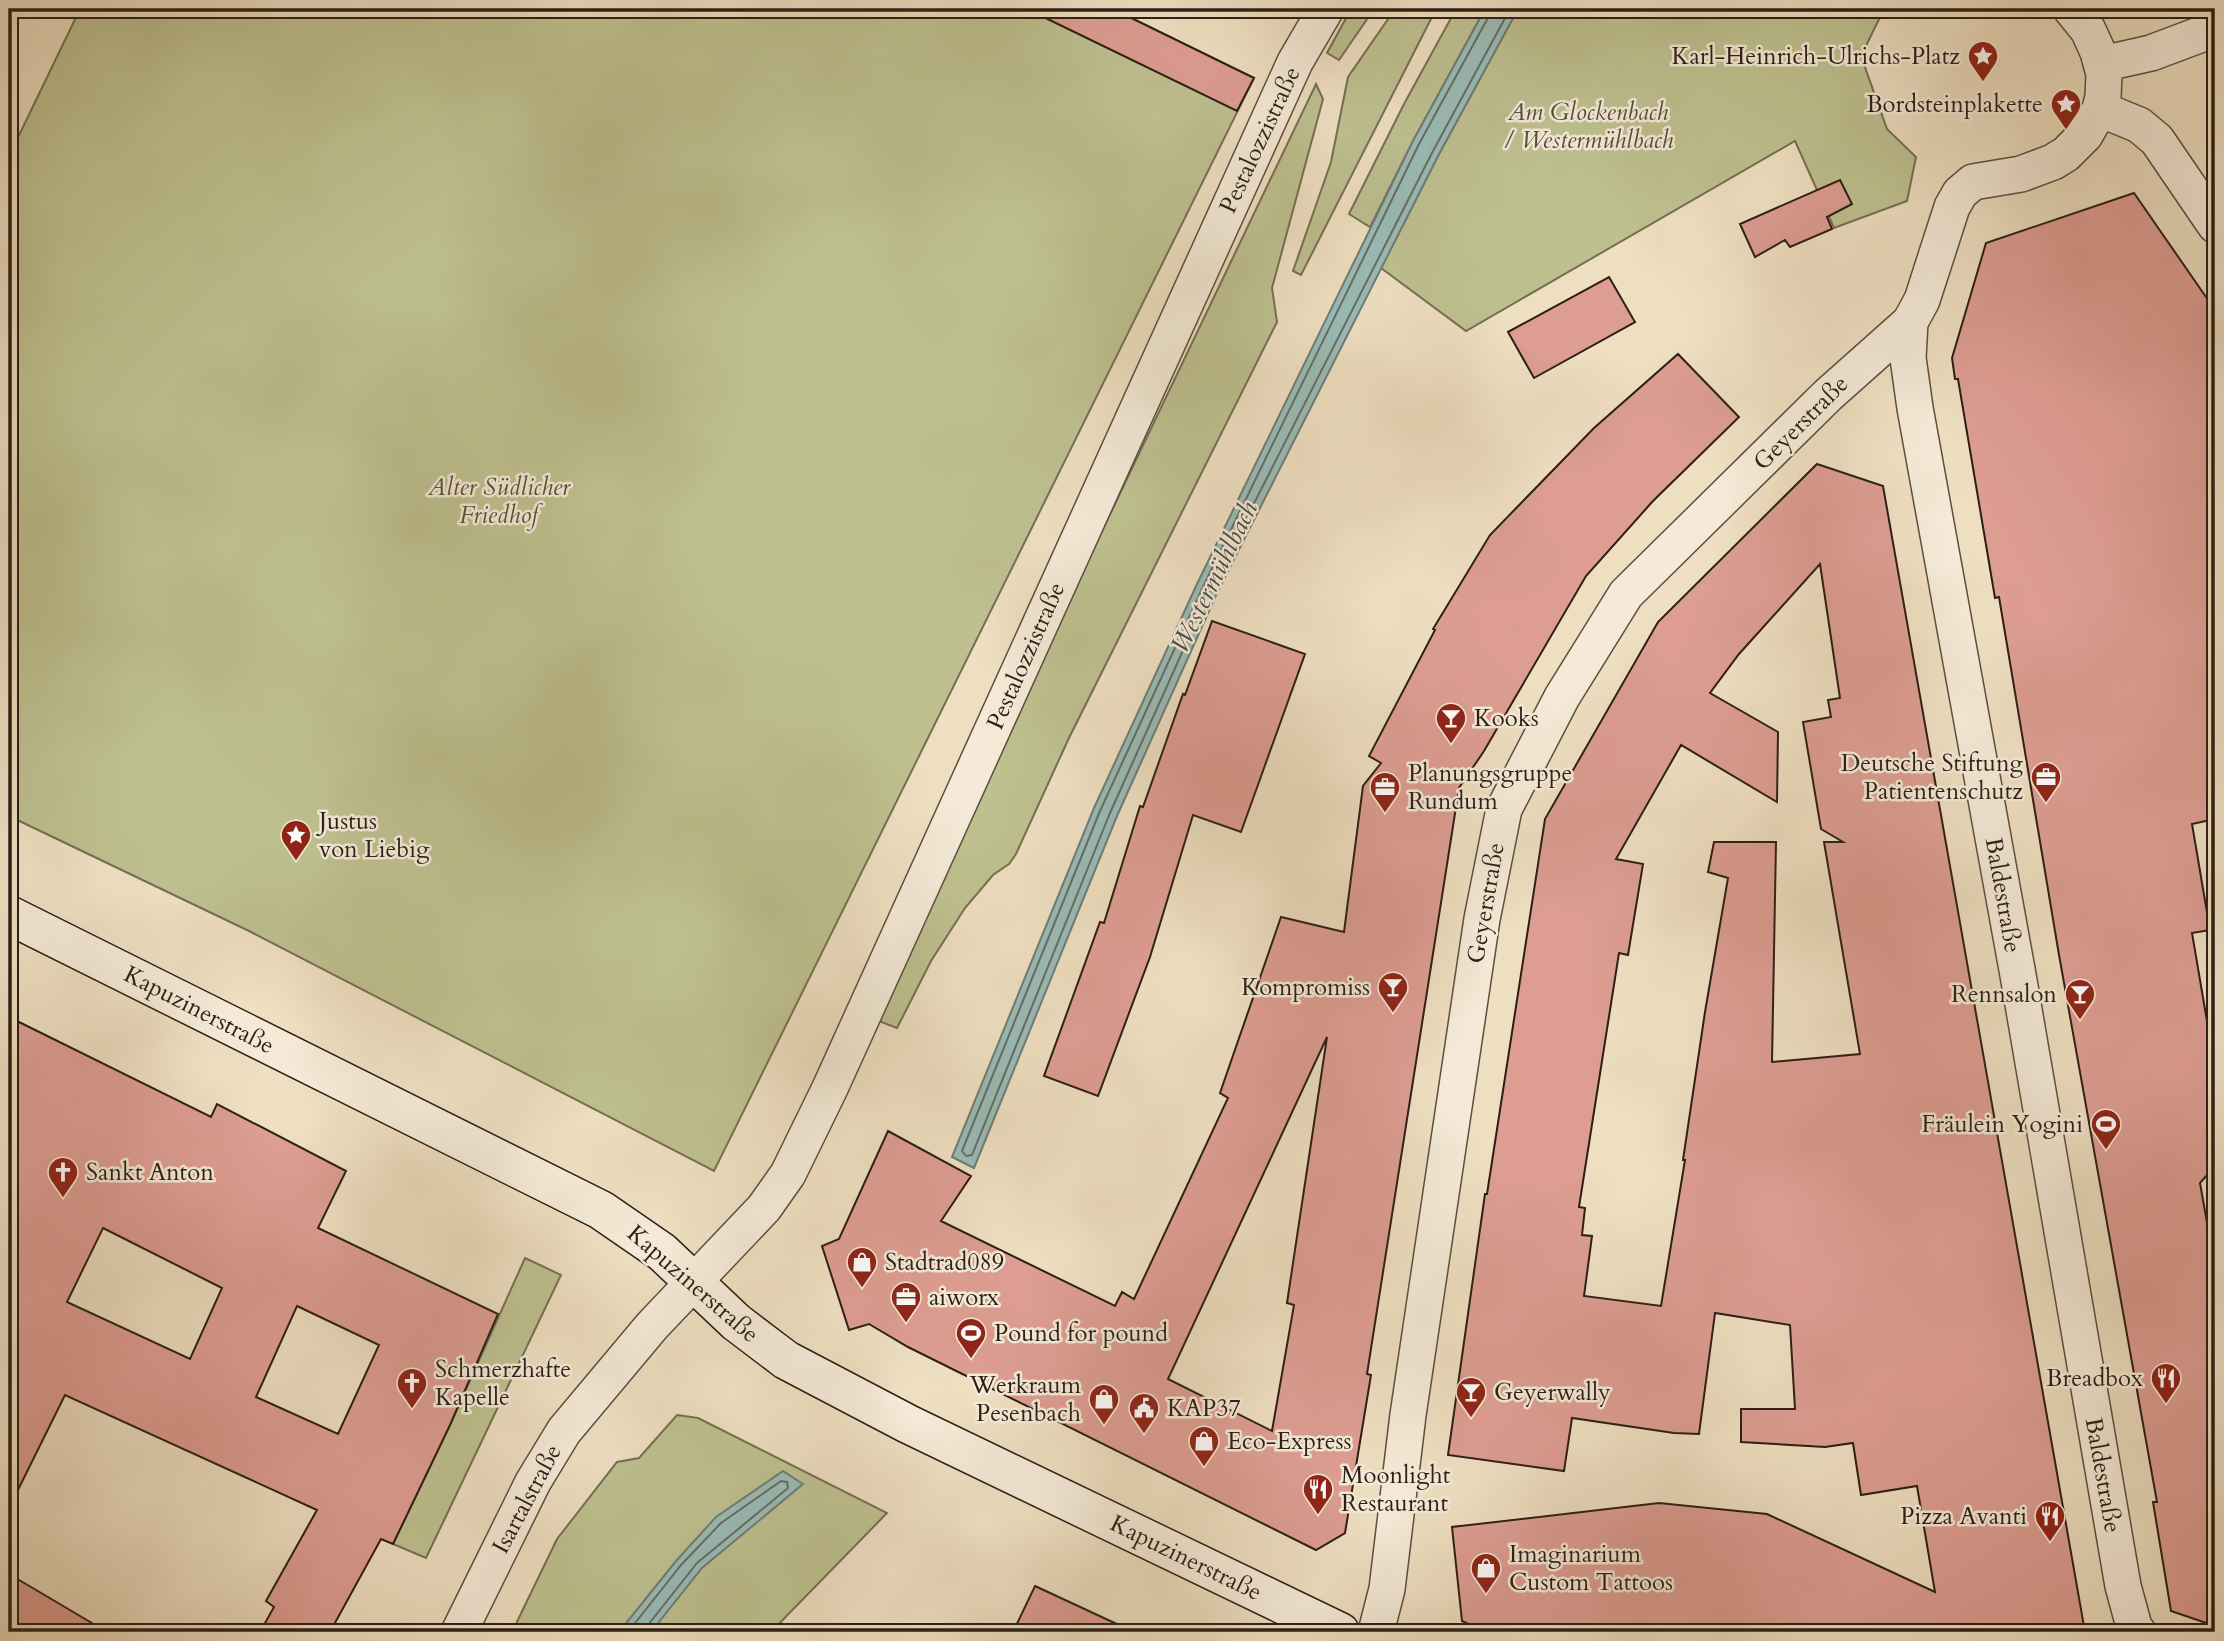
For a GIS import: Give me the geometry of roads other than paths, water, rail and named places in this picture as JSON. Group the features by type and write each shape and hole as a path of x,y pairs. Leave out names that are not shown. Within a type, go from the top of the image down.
{"main road":[{"name":"Kapuzinerstraße","path":"9,915 601,1210 643,1238 744,1328 786,1360 919,1429 1340,1632"}],"street":[{"name":"Pestalozzistraße","path":"694,1282 764,1208 788,1174 848,1050 1295,62 1325,9"},
{"path":"1910,321 1922,300 1956,198 1973,182 2021,174 2053,162 2085,135 2100,108 2104,85 2102,64 2088,30 2071,9"},
{"path":"2102,64 2151,53 2215,29"},
{"path":"2100,108 2139,125 2157,140 2215,225"},
{"name":"Geyerstraße","path":"1376,1632 1387,1589 1408,1415 1480,932 1504,809 1562,697 1626,594 1828,394 1910,321"},
{"name":"Baldestraße","path":"1910,321 1908,358 1916,417 2018,975 2123,1586 2135,1630 2138,1632"},
{"name":"Isartalstraße","path":"459,1632 533,1482 564,1431 614,1370 694,1282"}],"water":[{"name":"Westermühlbach","path":"1485,9 1518,9 1439,154 1218,591 1117,816 974,1168 952,1157 1094,808 1197,584 1413,141"},
{"path":"783,1471 803,1484 702,1568 651,1632 619,1632 676,1561 716,1517"}],"place":[{"name":"Karl-Heinrich-Ulrichs-Platz","path":"1983,83"},
{"name":"Bordsteinplakette","path":"2066,131"},
{"name":"Kooks","path":"1451,745"},
{"name":"Deutsche Stiftung Patientenschutz","path":"2046,804"},
{"name":"Planungsgruppe Rundum","path":"1385,814"},
{"name":"Justus von Liebig","path":"296,862"},
{"name":"Kompromiss","path":"1393,1014"},
{"name":"Rennsalon","path":"2080,1021"},
{"name":"Fräulein Yogini","path":"2106,1151"},
{"name":"Sankt Anton","path":"63,1199"},
{"name":"Stadtrad089","path":"862,1289"},
{"name":"aiworx","path":"906,1324"},
{"name":"Pound for pound","path":"971,1360"},
{"name":"Breadbox","path":"2166,1405"},
{"name":"Schmerzhafte Kapelle","path":"412,1410"},
{"name":"Geyerwally","path":"1471,1419"},
{"name":"Werkraum Pesenbach","path":"1104,1426"},
{"name":"KAP37","path":"1144,1435"},
{"name":"Eco-Express","path":"1204,1468"},
{"name":"Moonlight Restaurant","path":"1318,1516"},
{"name":"Pizza Avanti","path":"2050,1543"},
{"name":"Imaginarium Custom Tattoos","path":"1486,1595"}],"park label":[{"name":"Am Glockenbach / Westermühlbach","path":"1588,126"},
{"name":"Alter Südlicher Friedhof","path":"499,501"}]}
